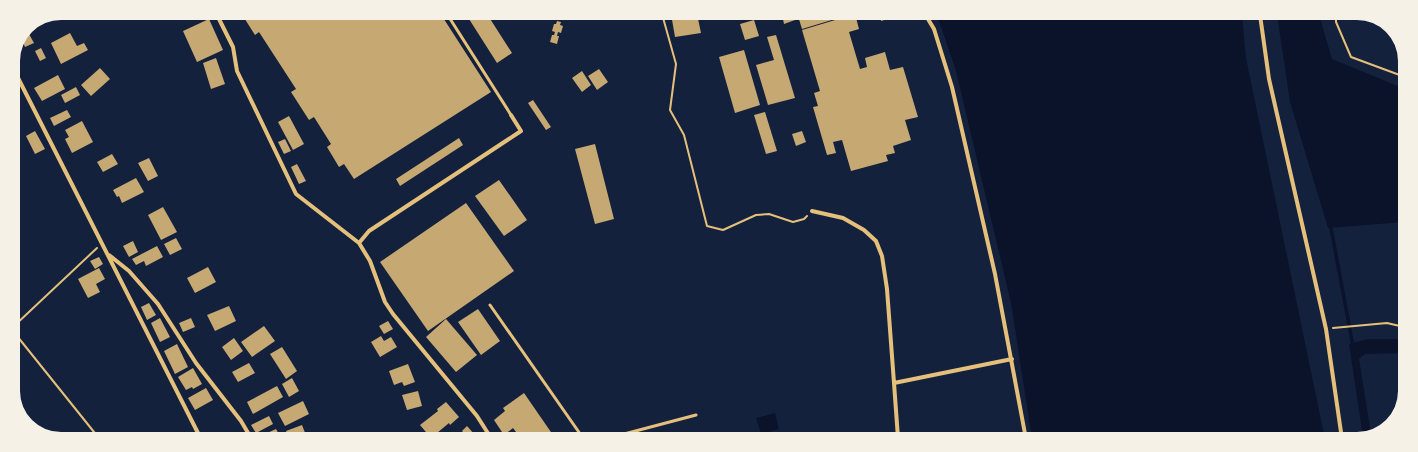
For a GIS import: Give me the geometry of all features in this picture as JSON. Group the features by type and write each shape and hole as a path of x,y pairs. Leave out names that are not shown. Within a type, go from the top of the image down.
{"street":[{"path":"220,20 233,47 237,71 296,194 359,243 370,261 385,302 393,314 477,416 487,432"},
{"path":"929,20 934,29 952,87 995,274 1025,432"},
{"path":"1261,20 1268,79 1326,329 1341,432"},
{"path":"20,82 197,432"},
{"path":"359,243 369,231 521,131 511,114"},
{"path":"812,211 843,218 864,230 876,241 882,256 887,289 898,432"},
{"path":"107,254 129,272 158,304 196,363 247,432"},
{"path":"894,383 1012,359"}],"lane":[{"path":"451,20 511,114"},
{"path":"490,305 579,432"},
{"path":"632,432 696,415"}],"path":[{"path":"664,20 676,64 670,110 684,135 707,226 723,230 756,215 769,214 793,222 804,219 812,211"},
{"path":"1336,20 1351,57 1398,74"},
{"path":"20,320 102,243"},
{"path":"1340,328 1387,323 1398,326"},
{"path":"20,340 94,432"}],"water":[{"path":"1242,20 1246,58 1324,432 1031,432 1011,303 956,71 939,21"},
{"path":"1278,20 1320,20 1332,59 1398,86 1398,222 1328,228 1290,102"},
{"path":"1368,339 1398,339 1398,353 1365,354 1359,359 1370,430 1362,431 1349,344"},
{"path":"775,413 779,429 768,432 760,432 756,418"}],"building":[{"path":"209,20 223,50 197,62 183,31"},
{"path":"245,20 445,20 491,92 354,179 344,164 339,167 327,147 331,144 314,117 309,120 291,92 296,89 259,32 255,35"},
{"path":"470,20 491,20 512,53 497,63"},
{"path":"672,20 698,20 701,33 675,37"},
{"path":"754,20 759,36 745,40 740,24"},
{"path":"783,20 795,20 784,24"},
{"path":"799,20 832,20 802,29"},
{"path":"835,20 857,20 859,29 849,32 860,69 867,67 865,58 885,52 890,70 903,67 918,117 905,120 911,140 893,146 895,153 886,155 888,161 851,171 842,140 833,142 836,153 827,155 813,107 818,106 814,93 820,91 802,30"},
{"path":"557,21 561,22 560,25 563,26 561,33 558,32 557,36 559,36 557,44 550,42 552,35 554,35 555,32 552,31 554,24 556,24"},
{"path":"70,33 77,46 84,43 88,50 61,64 51,43"},
{"path":"30,35 34,43 25,47 24,44"},
{"path":"776,35 795,98 768,105 756,65 774,60 767,37"},
{"path":"41,48 46,58 40,61 35,51"},
{"path":"744,50 760,105 735,113 719,57"},
{"path":"216,58 225,84 211,89 203,63"},
{"path":"100,68 110,79 91,96 81,85"},
{"path":"599,69 608,82 597,90 588,76"},
{"path":"582,71 591,85 582,92 572,78"},
{"path":"58,75 65,89 42,101 34,88"},
{"path":"76,87 80,95 65,103 61,95"},
{"path":"533,100 551,127 546,130 528,103"},
{"path":"67,110 71,117 54,126 50,118"},
{"path":"765,112 777,151 766,154 754,115"},
{"path":"289,116 304,144 293,150 278,122"},
{"path":"82,121 93,142 72,153 65,139 69,137 65,130"},
{"path":"35,131 45,149 35,154 26,136"},
{"path":"802,131 806,142 796,146 792,134"},
{"path":"459,138 463,145 400,186 396,179"},
{"path":"285,139 291,151 284,154 278,142"},
{"path":"595,144 614,219 595,224 575,149"},
{"path":"112,154 118,164 103,172 97,162"},
{"path":"149,158 158,176 148,181 138,163"},
{"path":"297,164 306,181 299,184 291,167"},
{"path":"136,178 144,192 122,203 119,196 117,197 113,190"},
{"path":"499,180 527,220 504,236 475,196"},
{"path":"466,203 514,271 428,331 380,262"},
{"path":"163,207 177,232 161,240 148,215"},
{"path":"176,238 182,249 170,255 164,244"},
{"path":"133,241 138,252 129,257 123,246"},
{"path":"157,246 163,257 146,266 144,261 136,265 132,259"},
{"path":"99,257 103,264 95,269 90,261"},
{"path":"208,267 216,282 195,293 187,278"},
{"path":"99,268 105,279 96,284 100,292 88,298 78,279"},
{"path":"149,303 156,315 147,320 141,307"},
{"path":"229,306 236,321 215,331 207,315"},
{"path":"478,309 500,341 481,355 458,322"},
{"path":"160,318 170,337 160,342 151,323"},
{"path":"191,318 195,327 183,332 179,323"},
{"path":"446,319 477,355 456,372 426,337"},
{"path":"388,321 393,329 384,334 379,326"},
{"path":"264,326 275,341 252,357 241,342"},
{"path":"381,336 384,341 391,337 397,347 380,357 371,342"},
{"path":"234,338 243,351 231,360 222,347"},
{"path":"177,344 188,367 175,374 164,351"},
{"path":"282,347 297,371 286,379 270,354"},
{"path":"249,363 255,373 238,382 232,372"},
{"path":"408,364 415,382 404,386 402,382 394,385 389,371"},
{"path":"193,368 202,384 193,389 192,387 186,390 178,377"},
{"path":"292,378 299,391 289,397 282,384"},
{"path":"277,386 283,397 253,414 247,402"},
{"path":"206,388 213,400 195,410 188,398"},
{"path":"418,391 422,406 407,410 402,395"},
{"path":"524,393 551,432 516,432 513,428 508,432 502,432 494,420 505,411 503,408"},
{"path":"303,401 309,414 285,426 278,413"},
{"path":"446,402 459,417 450,425 449,423 438,432 426,432 420,425 438,411 437,409"},
{"path":"269,416 273,424 258,432 255,432 251,425"},
{"path":"302,425 305,432 286,432"},
{"path":"467,426 472,432 463,432 462,431"},
{"path":"276,429 278,432 269,432"}],"waterway":[{"path":"1331,228 1353,346"}]}
